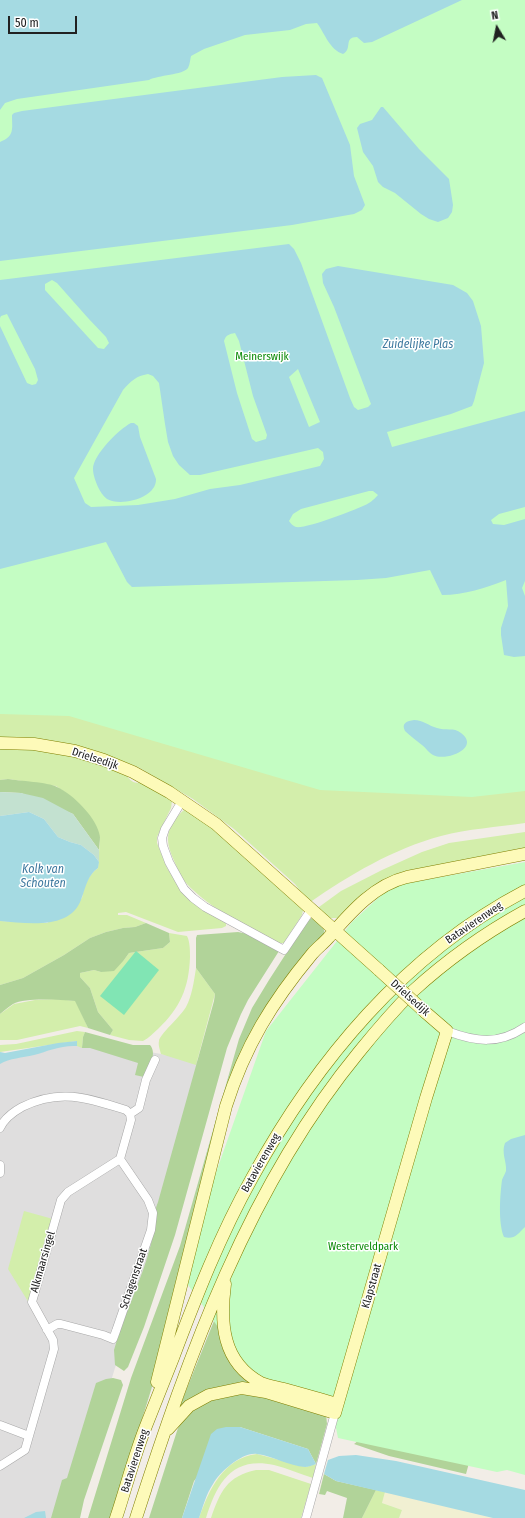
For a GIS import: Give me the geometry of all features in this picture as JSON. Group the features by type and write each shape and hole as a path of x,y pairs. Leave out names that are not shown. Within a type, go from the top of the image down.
{"main road":[{"name":"Drielsedijk","path":"0,743 34,744 75,751 104,760 142,776 182,801 216,824 447,1031"},
{"path":"156,1401 156,1383 226,1106 250,1045 269,1011 314,952 369,896 388,883 407,877 525,854"},
{"name":"Batavierenweg","path":"116,1518 146,1427 213,1258 251,1179 293,1110 328,1061 386,993 407,973 457,933 506,901 525,891"},
{"name":"Batavierenweg","path":"136,1518 163,1434 210,1310 226,1273 245,1232 288,1152 311,1114 341,1073 403,1001 480,938 525,911"},
{"name":"Klapstraat","path":"336,1408 426,1098 447,1031"},
{"path":"226,1273 223,1296 224,1329 229,1349 236,1361 252,1377 262,1383 336,1408"},
{"path":"163,1434 189,1406 208,1395 236,1388 266,1392 336,1408"}],"street":[{"path":"182,801 165,829 162,838 163,846 176,877 193,898 205,907 284,950 311,910"},
{"name":"Drielsedijk","path":"447,1031 464,1037 491,1040 509,1037 525,1027"},
{"path":"130,1114 139,1108 146,1080 156,1060"},
{"path":"0,1128 2,1123 14,1112 33,1102 53,1096 91,1099 126,1110 130,1114 131,1120 120,1159"},
{"name":"Alkmaarsingel","path":"0,1466 24,1450 54,1350 53,1340 36,1313 32,1302 60,1200 68,1192 120,1159"},
{"name":"Schagenstraat","path":"47,1330 57,1324 62,1324 113,1339 151,1230 153,1213 148,1200 120,1159"},
{"path":"0,1165 0,1173"},
{"name":"Klapstraat","path":"306,1518 336,1408"},
{"path":"0,1425 29,1436"}],"shaded area":[{"path":"63,1045 133,1049 206,1062 172,1186 68,1518 0,1518 0,1057"}],"green space":[{"name":"Meinerswijk","path":"0,0 525,0 525,791 472,797 320,790 69,716 0,714"},
{"path":"0,569 455,791 525,786 525,823 483,828 423,841 372,864 309,903 295,884 234,829 193,799 138,767 100,753 0,737"},
{"path":"0,747 18,747 87,758 127,776 134,782 150,785 172,801 171,808 157,837 157,843 167,868 182,892 226,923 226,926 222,928 178,932 126,912 118,913 118,915 127,915 146,923 135,927 106,932 90,938 64,955 23,978 0,985 0,921 47,923 82,898 87,881 98,868 100,837 66,793 56,786 8,779 0,780"},
{"path":"8,779 53,785 70,795 84,808 95,823 100,837 99,850 73,814 21,793 0,792 0,780"},
{"path":"0,792 21,793 43,798 73,814 99,850 99,862 94,855 81,845 58,837 44,819 29,812 0,816"},
{"path":"184,810 195,813 303,910 302,915 284,943 278,943 218,909 196,893 186,883 178,870 168,843 171,826 174,820"},
{"path":"525,832 525,852 398,875 341,918 329,918 320,912 319,907 341,891 422,852 449,843"},
{"name":"Westerveldpark","path":"525,862 525,1475 507,1470 497,1472 338,1438 332,1408 262,1389 186,1282 207,1198 266,1031 352,922 391,886"},
{"path":"312,918 321,924 325,935 251,1037 164,1348 113,1518 88,1518 131,1378 180,1246 239,1039 252,1008 307,921"},
{"path":"146,923 169,933 170,942 163,948 129,953 114,971 101,972 94,970 80,973 80,977 90,988 98,1012 113,1030 110,1035 88,1028 75,1001 26,1000 13,1004 0,1014 0,985 23,978 64,955 90,938 106,932 135,927"},
{"path":"238,932 248,934 279,951 248,1000 227,1048 175,1235 144,1327 128,1367 124,1371 115,1365 114,1350 151,1244 156,1206 214,1001 215,994 196,968 196,938 197,935"},
{"path":"169,933 187,936 190,946 188,978 178,1005 166,1021 143,1041 129,1040 110,1035 113,1030 98,1012 90,988 80,977 80,973 94,970 101,972 124,960 129,953 163,948 170,942"},
{"path":"136,951 159,970 124,1015 100,996"},
{"path":"196,968 215,994 196,1065 161,1054 159,1041 163,1034 186,1007 194,983"},
{"path":"56,999 76,1001 88,1028 80,1026 17,1040 0,1040 0,1014 14,1004 35,1000"},
{"path":"77,1031 85,1032 82,1048 77,1046 77,1041 0,1052 0,1045 16,1044"},
{"path":"85,1032 133,1045 150,1045 153,1055 147,1075 144,1077 135,1075 138,1063 90,1048 82,1048"},
{"path":"24,1211 53,1219 29,1303 8,1269"},
{"path":"218,1311 256,1383 177,1413"},
{"path":"113,1378 121,1380 123,1385 84,1500 80,1518 51,1518 62,1480 67,1478 96,1383"},
{"path":"246,1390 326,1414 327,1424 316,1464 308,1449 240,1427 194,1481 182,1518 149,1518 182,1418 203,1401"},
{"path":"363,1437 469,1463 466,1474 389,1456 354,1444"},
{"path":"257,1454 306,1467 316,1464 313,1478 274,1465 259,1463 247,1465 228,1475 221,1483 215,1494 206,1518 199,1518 213,1486 226,1469 245,1457"},
{"path":"256,1470 269,1470 311,1484 301,1518 211,1518 218,1500 226,1486 238,1476"},
{"path":"324,1474 336,1481 376,1490 362,1518 343,1518 347,1498 327,1491 325,1495 319,1494"},
{"path":"376,1490 385,1492 382,1503 402,1510 399,1518 362,1518"},
{"path":"385,1492 493,1518 399,1518 402,1510 382,1503"}],"water":[{"path":"0,0 462,0 372,42 364,43 357,37 350,39 346,52 343,54 338,52 331,45 317,23 306,24 290,30 245,35 204,49 191,56 188,68 176,74 149,80 17,99 5,103 0,110"},
{"path":"316,75 322,78 350,145 354,176 365,205 362,210 354,214 292,225 0,261 0,142 5,140 12,132 12,115 14,113 282,77"},
{"path":"381,107 383,107 419,149 449,179 453,205 452,212 448,218 438,222 429,219 378,182 373,166 363,152 357,128 360,124 372,120"},
{"name":"Zuidelijke Plas","path":"289,244 294,249 301,263 350,398 354,407 358,410 368,407 371,404 334,307 323,283 322,274 326,269 338,266 453,285 467,293 473,301 481,326 484,363 472,406 451,414 387,432 392,447 525,411 525,507 499,514 491,520 493,524 504,525 525,519 525,581 522,588 525,596 525,656 514,657 504,655 501,628 508,606 506,580 483,588 450,595 442,595 430,570 386,578 357,580 132,587 127,582 106,542 0,569 0,326 27,383 32,385 36,384 38,380 35,369 7,314 1,316 0,318 0,280","holes":["52,280 57,283 106,337 109,343 104,349 98,348 45,290 45,284","235,333 239,341 253,396 267,435 266,439 256,442 252,439 237,393 224,341 229,334","298,369 320,422 309,427 289,377","148,374 153,376 159,383 168,442 173,456 179,465 190,475 200,475 318,448 323,452 324,459 320,466 240,485 210,489 175,499 138,505 91,507 85,503 74,478 123,390 140,376","369,491 373,491 378,495 365,505 319,523 296,527 289,521 293,514 301,509"]},
{"path":"131,423 138,426 140,437 156,479 155,486 145,496 137,499 121,502 113,501 107,499 98,487 93,469 94,463 102,450 114,436"},
{"path":"414,720 440,729 458,731 466,739 467,744 459,752 453,755 439,757 433,755 405,731 404,724"},
{"name":"Kolk van Schouten","path":"29,812 44,819 58,837 81,845 94,855 99,862 98,868 90,877 77,908 69,915 59,920 47,922 23,923 0,921 0,816"},
{"path":"77,1041 77,1046 60,1047 34,1055 12,1059 0,1064 0,1052 5,1053"},
{"path":"525,1135 525,1227 516,1236 507,1238 504,1237 502,1231 500,1217 502,1180 506,1171 504,1147 505,1143 511,1139"},
{"path":"226,1427 240,1427 308,1449 316,1464 305,1467 293,1465 257,1454 245,1456 238,1459 216,1479 208,1492 199,1518 182,1518 211,1434 217,1429"},
{"path":"356,1455 396,1461 525,1490 525,1518 493,1518 336,1481 324,1474 328,1460 339,1456"},
{"path":"45,1511 46,1518 24,1518 36,1512"}]}
